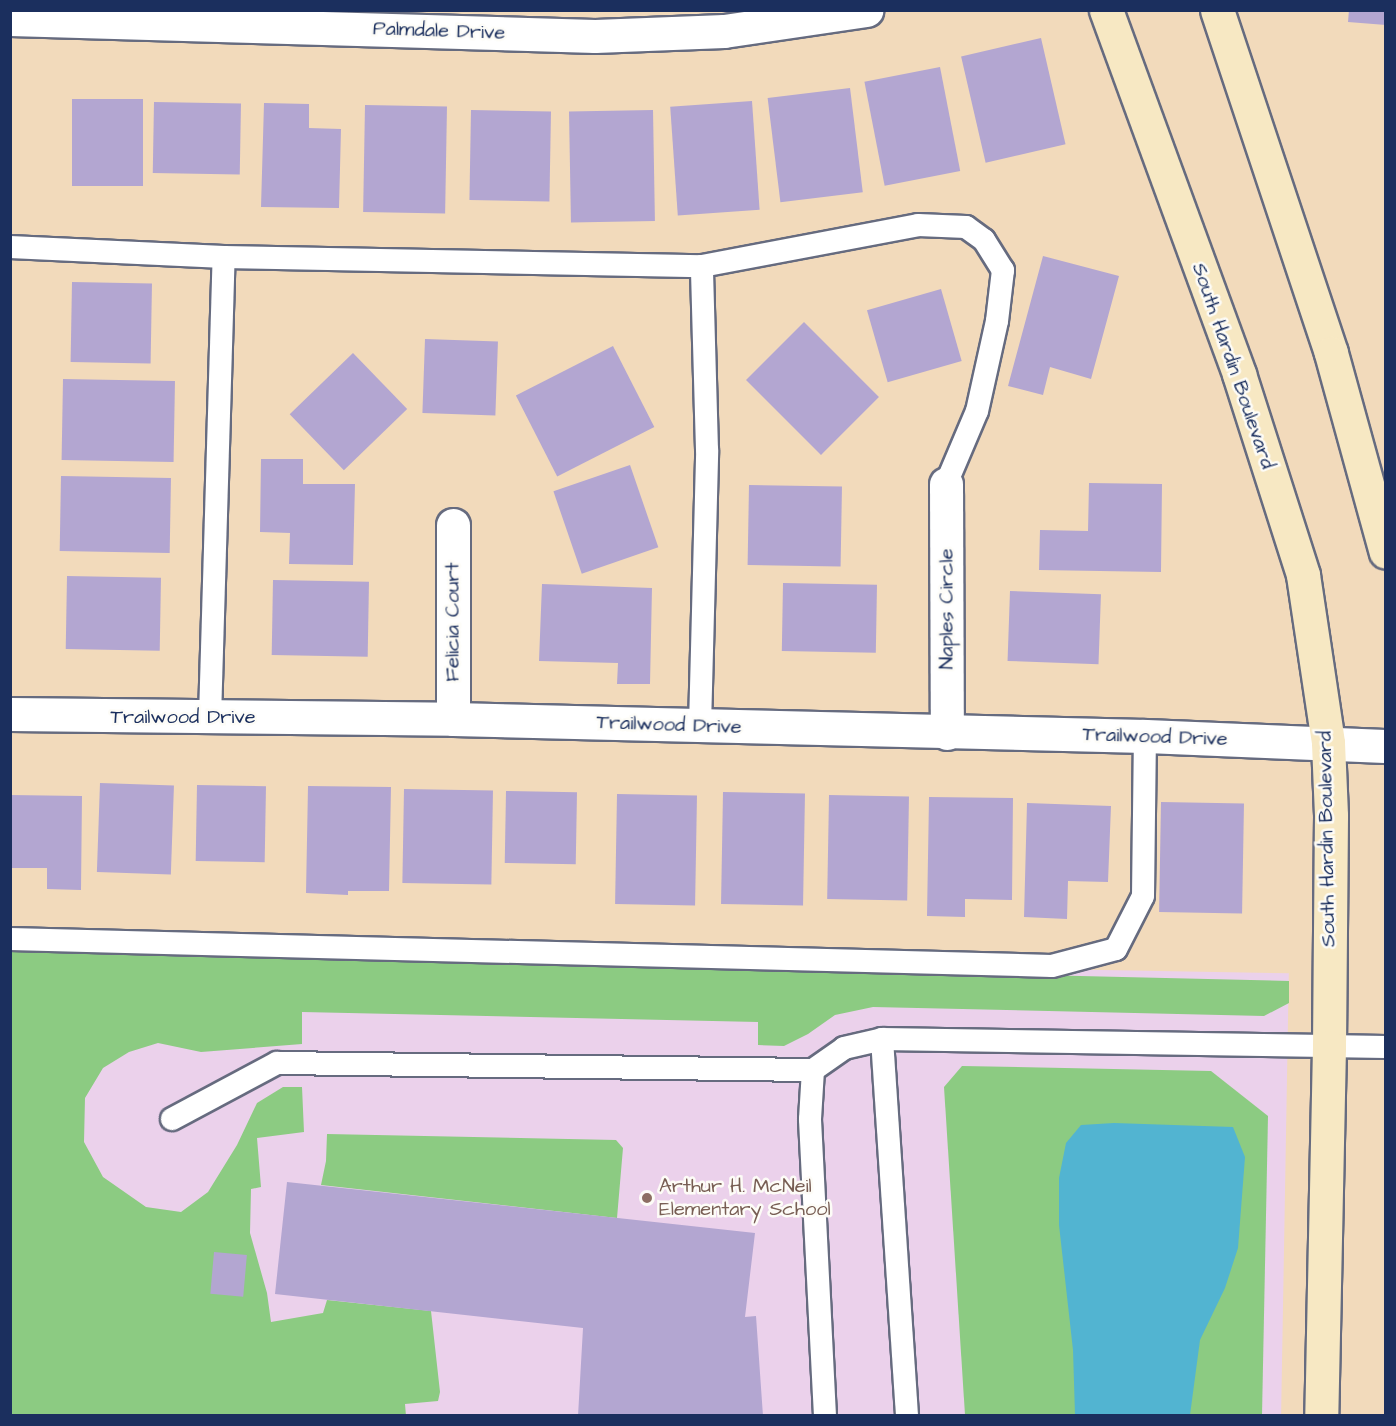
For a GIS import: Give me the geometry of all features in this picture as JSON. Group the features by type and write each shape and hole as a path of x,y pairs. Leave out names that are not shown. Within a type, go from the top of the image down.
{"main road":[{"name":"South Hardin Boulevard","path":"1106,10 1239,374 1302,575 1328,743 1331,816 1329,1047 1321,1416"},
{"path":"1217,10 1331,353 1386,552"}],"street":[{"name":"Palmdale Drive","path":"10,19 595,36 724,31 866,10"},
{"name":"Naples Circle","path":"946,484 947,733"},
{"name":"Felicia Court","path":"453,525 453,719"},
{"name":"Trailwood Drive","path":"10,714 453,719 947,733 1145,736 1386,746"}],"lane":[{"path":"10,247 224,257 702,266 918,225 966,227 984,240 1003,270 997,321 977,411 946,484"},
{"path":"210,717 224,257"},
{"path":"700,726 707,450 702,266"},
{"path":"10,939 1052,966 1116,949 1143,896 1145,736"},
{"path":"882,1039 908,1416"},
{"path":"172,1119 277,1063 813,1070 844,1048 882,1039 1386,1047"},
{"path":"813,1070 810,1119 825,1416"}],"shaded area":[{"name":"Arthur H. McNeil Elementary School","path":"11,951 1289,973 1281,1416 10,1416"}],"green space":[{"path":"11,950 1289,981 1289,1003 1264,1016 873,1007 835,1015 808,1034 784,1046 758,1045 758,1022 302,1012 302,1044 201,1052 158,1043 129,1052 103,1068 85,1098 84,1142 103,1177 146,1207 181,1212 208,1192 237,1145 257,1103 283,1087 302,1087 304,1132 257,1138 261,1187 251,1189 250,1233 267,1293 271,1322 323,1313 327,1300 431,1311 440,1392 438,1401 405,1404 406,1416 11,1415"},
{"path":"962,1066 1211,1071 1268,1116 1262,1415 965,1415 944,1087"},
{"path":"327,1134 616,1140 623,1148 617,1218 321,1185 326,1161"}],"water":[{"path":"1114,1123 1233,1127 1245,1157 1238,1248 1225,1288 1200,1340 1190,1415 1075,1415 1073,1350 1059,1225 1059,1178 1066,1143 1081,1125"}],"building":[{"path":"1349,10 1386,10 1386,25 1348,22"},
{"path":"1041,38 1066,144 986,163 961,56"},
{"path":"940,67 960,171 885,186 864,82"},
{"path":"850,88 863,192 780,202 768,98"},
{"path":"72,99 143,99 143,186 72,186"},
{"path":"752,101 760,210 678,215 670,107"},
{"path":"154,102 241,104 240,175 153,173"},
{"path":"264,103 309,104 309,128 341,129 339,208 261,207"},
{"path":"365,105 447,106 445,213 363,212"},
{"path":"471,110 551,111 549,201 469,200"},
{"path":"653,110 655,221 571,222 569,111"},
{"path":"1043,256 1119,276 1091,379 1050,367 1043,395 1008,386"},
{"path":"72,282 152,283 151,363 71,362"},
{"path":"941,289 962,361 888,382 867,310"},
{"path":"804,322 879,397 821,455 746,380"},
{"path":"425,339 498,342 495,416 422,413"},
{"path":"613,346 654,427 557,477 516,395"},
{"path":"353,353 407,409 344,470 290,414"},
{"path":"63,379 175,381 174,462 62,460"},
{"path":"261,459 303,459 303,484 355,484 353,565 289,564 290,533 260,532"},
{"path":"630,465 658,547 582,574 553,491"},
{"path":"61,476 171,478 170,553 60,551"},
{"path":"1089,483 1162,484 1161,572 1039,570 1040,530 1088,531"},
{"path":"749,485 842,487 841,567 748,565"},
{"path":"67,576 161,578 160,651 66,649"},
{"path":"273,580 369,582 368,657 272,655"},
{"path":"783,583 877,585 876,653 782,651"},
{"path":"542,584 652,588 650,684 617,684 618,663 539,661"},
{"path":"1010,591 1101,594 1099,664 1008,661"},
{"path":"100,783 174,786 171,875 97,872"},
{"path":"197,785 266,786 265,862 196,861"},
{"path":"308,786 391,787 389,891 348,891 348,895 306,893"},
{"path":"404,789 493,791 491,885 402,883"},
{"path":"506,791 577,792 576,864 505,863"},
{"path":"723,792 805,793 803,905 721,904"},
{"path":"617,794 697,795 695,905 615,904"},
{"path":"10,795 82,796 81,890 47,889 47,868 10,868"},
{"path":"829,795 909,796 907,900 827,899"},
{"path":"929,797 1013,798 1012,900 965,899 965,917 927,916"},
{"path":"1161,802 1244,803 1242,913 1159,912"},
{"path":"1027,803 1111,806 1108,882 1068,881 1067,919 1024,917"},
{"path":"287,1182 755,1233 745,1317 756,1316 763,1416 578,1416 583,1328 275,1294"},
{"path":"214,1252 247,1255 243,1297 210,1294"}],"place":[{"name":"Arthur H. McNeil Elementary School","path":"647,1198"}]}
